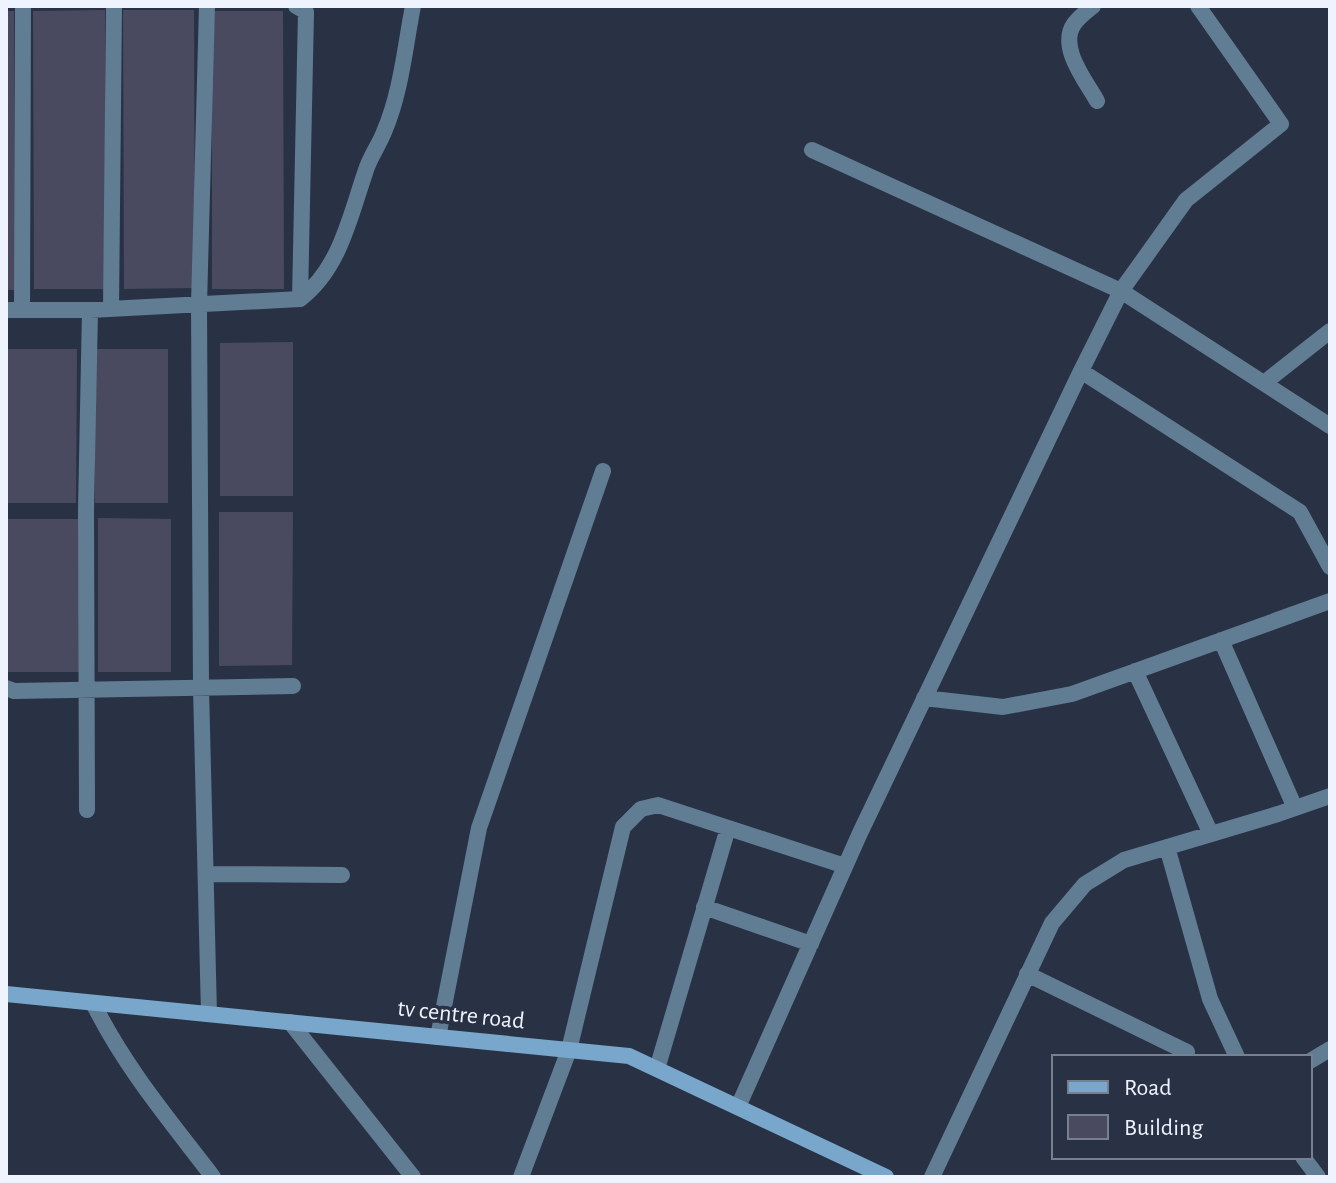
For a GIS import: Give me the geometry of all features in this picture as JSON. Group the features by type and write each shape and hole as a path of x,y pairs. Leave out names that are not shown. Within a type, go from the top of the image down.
{"main road":[{"name":"tv centre road","path":"6,994 629,1056 886,1177"}],"street":[{"path":"23,6 14,309 90,310 300,299 317,286 337,252 367,165 385,131 413,6"},
{"path":"111,309 114,6"},
{"path":"207,6 199,305 201,688 209,1014"},
{"path":"296,6 306,12 300,299"},
{"path":"1093,6 1073,25 1069,38 1073,59 1097,101"},
{"path":"738,1107 845,866 1121,291 1186,200 1281,124 1198,6"},
{"path":"812,150 1121,291 1330,426"},
{"path":"87,810 86,510 90,310"},
{"path":"1264,383 1330,331"},
{"path":"1081,371 1300,512 1330,567"},
{"path":"438,1037 479,828 603,471"},
{"path":"924,698 1003,707 1072,694 1330,601"},
{"path":"1221,640 1295,808"},
{"path":"1135,671 1211,834"},
{"path":"6,688 14,691 88,691 293,686"},
{"path":"932,1177 1052,923 1085,884 1124,860 1330,796"},
{"path":"521,1177 569,1050 623,827 641,809 658,805 845,866"},
{"path":"657,1069 728,828"},
{"path":"1167,847 1210,999 1236,1055"},
{"path":"206,874 342,875"},
{"path":"704,907 811,944"},
{"path":"1027,974 1187,1052"},
{"path":"93,1003 132,1073 213,1177"},
{"path":"290,1022 413,1177"},
{"path":"1304,1159 1318,1177"}],"building":[{"path":"105,10 105,289 34,289 33,11"},
{"path":"123,10 194,10 195,288 124,289"},
{"path":"6,11 14,11 15,290 6,290"},
{"path":"212,11 283,11 284,289 212,289"},
{"path":"293,342 293,496 220,496 220,343"},
{"path":"6,349 77,349 76,503 6,503"},
{"path":"95,349 168,349 168,503 95,503"},
{"path":"219,512 293,512 292,665 219,666"},
{"path":"98,518 171,519 171,672 98,672"},
{"path":"6,519 79,519 79,672 6,672"}]}
